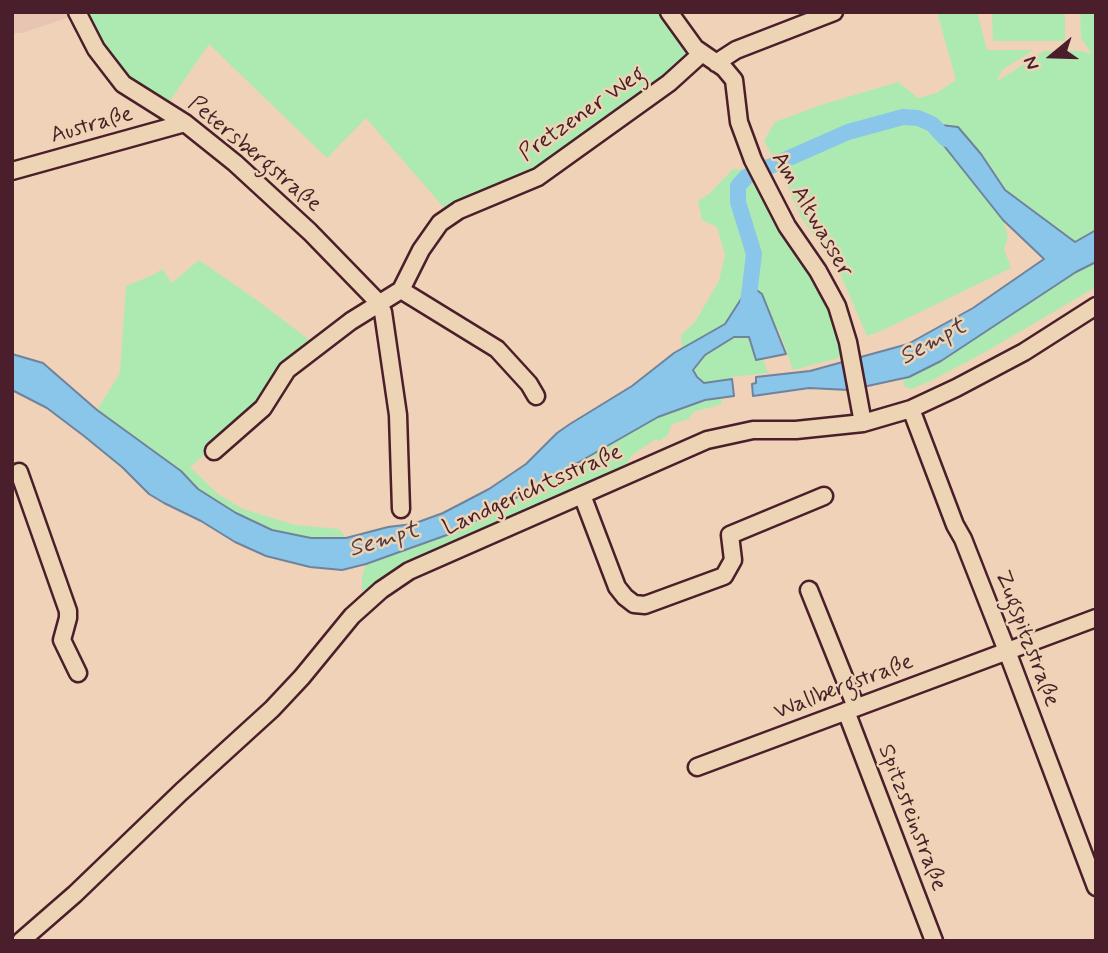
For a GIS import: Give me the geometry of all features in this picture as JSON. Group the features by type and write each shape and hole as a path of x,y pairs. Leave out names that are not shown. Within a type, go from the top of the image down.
{"street":[{"name":"Petersbergstraße","path":"78,12 96,49 123,84 185,122 235,163 310,232 379,302"},
{"name":"Am Altwasser","path":"669,12 701,54 716,63 734,80 739,122 753,160 787,226 818,271 837,306 851,357 863,423"},
{"path":"716,63 736,50 834,12"},
{"name":"Pretzener Weg","path":"401,290 427,241 440,223 451,214 538,177 668,83 701,54"},
{"name":"Austraße","path":"12,172 185,122"},
{"path":"214,451 263,408 287,370 323,341 401,290 497,349 529,384 536,396"},
{"path":"379,302 383,312 398,415 401,509"},
{"name":"Landgerichtsstraße","path":"22,941 272,709 352,616 381,590 408,571 707,440 753,430 796,430 863,423 911,409 1024,352 1096,306"},
{"name":"Zugspitzstraße","path":"911,409 1007,651 1096,887"},
{"path":"19,472 68,611 62,640 78,673"},
{"path":"582,495 617,587 634,604 645,605 724,576 733,559 730,536 824,496"},
{"name":"Spitzsteinstraße","path":"809,590 934,941"},
{"name":"Wallbergstraße","path":"696,767 1096,618"}],"shaded area":[{"path":"12,12 73,12 73,16 22,33 12,33"}],"green space":[{"path":"84,12 665,12 689,53 687,60 547,166 446,210 366,118 327,158 209,44 169,102 119,72"},
{"path":"937,12 977,12 987,50 1033,50 1002,70 996,82 1044,51 1081,51 1092,54 1081,38 1080,12 1096,12 1096,230 1075,242 1005,190 981,154 958,127 933,124 937,137 1003,220 1008,237 1004,249 1011,268 867,336 839,271 801,217 764,141 775,122 821,105 898,82 918,98 937,93 956,80"},
{"path":"992,12 1065,12 1065,41 993,41"},
{"path":"733,169 746,170 765,195 786,240 823,297 842,357 793,370 779,330 777,331 762,294 743,296 725,324 682,348 681,335 695,322 719,281 725,255 717,227 702,220 698,201 709,194"},
{"path":"199,260 312,342 269,383 257,408 190,467 218,494 243,509 295,525 339,529 346,538 311,538 272,530 236,513 198,489 181,471 97,410 120,373 126,286 162,269 172,283"},
{"path":"1096,262 1096,287 933,380 911,389 905,387 903,381 909,377 941,361 1076,272"},
{"path":"734,337 749,337 756,359 763,359 768,373 704,383 696,377 693,370 705,355"},
{"path":"721,398 722,404 693,412 689,419 672,424 667,436 659,441 656,439 632,455 620,473 414,562 385,576 370,590 362,591 366,564 458,531 658,417 705,400"}],"water":[{"name":"Sempt","path":"932,124 958,127 981,154 1005,190 1075,242 1096,230 1096,262 1076,272 941,361 909,377 849,390 809,388 753,396 752,384 756,383 756,377 810,371 908,344 973,308 1044,259 1003,220 937,137"},
{"name":"Sempt","path":"754,288 762,294 786,354 756,360 749,337 734,337 705,355 693,370 704,383 732,379 734,396 705,400 658,417 458,531 342,570 310,567 266,556 235,542 149,494 122,467 84,436 47,408 12,390 12,354 43,363 97,410 181,471 198,489 236,513 272,530 311,538 346,538 388,527 413,524 443,513 489,489 526,464 557,433 632,386 674,353 725,324 743,296"}],"waterway":[{"path":"747,311 754,254 738,202 738,186 746,177 848,132 903,117 918,118 932,124 946,139"}]}
